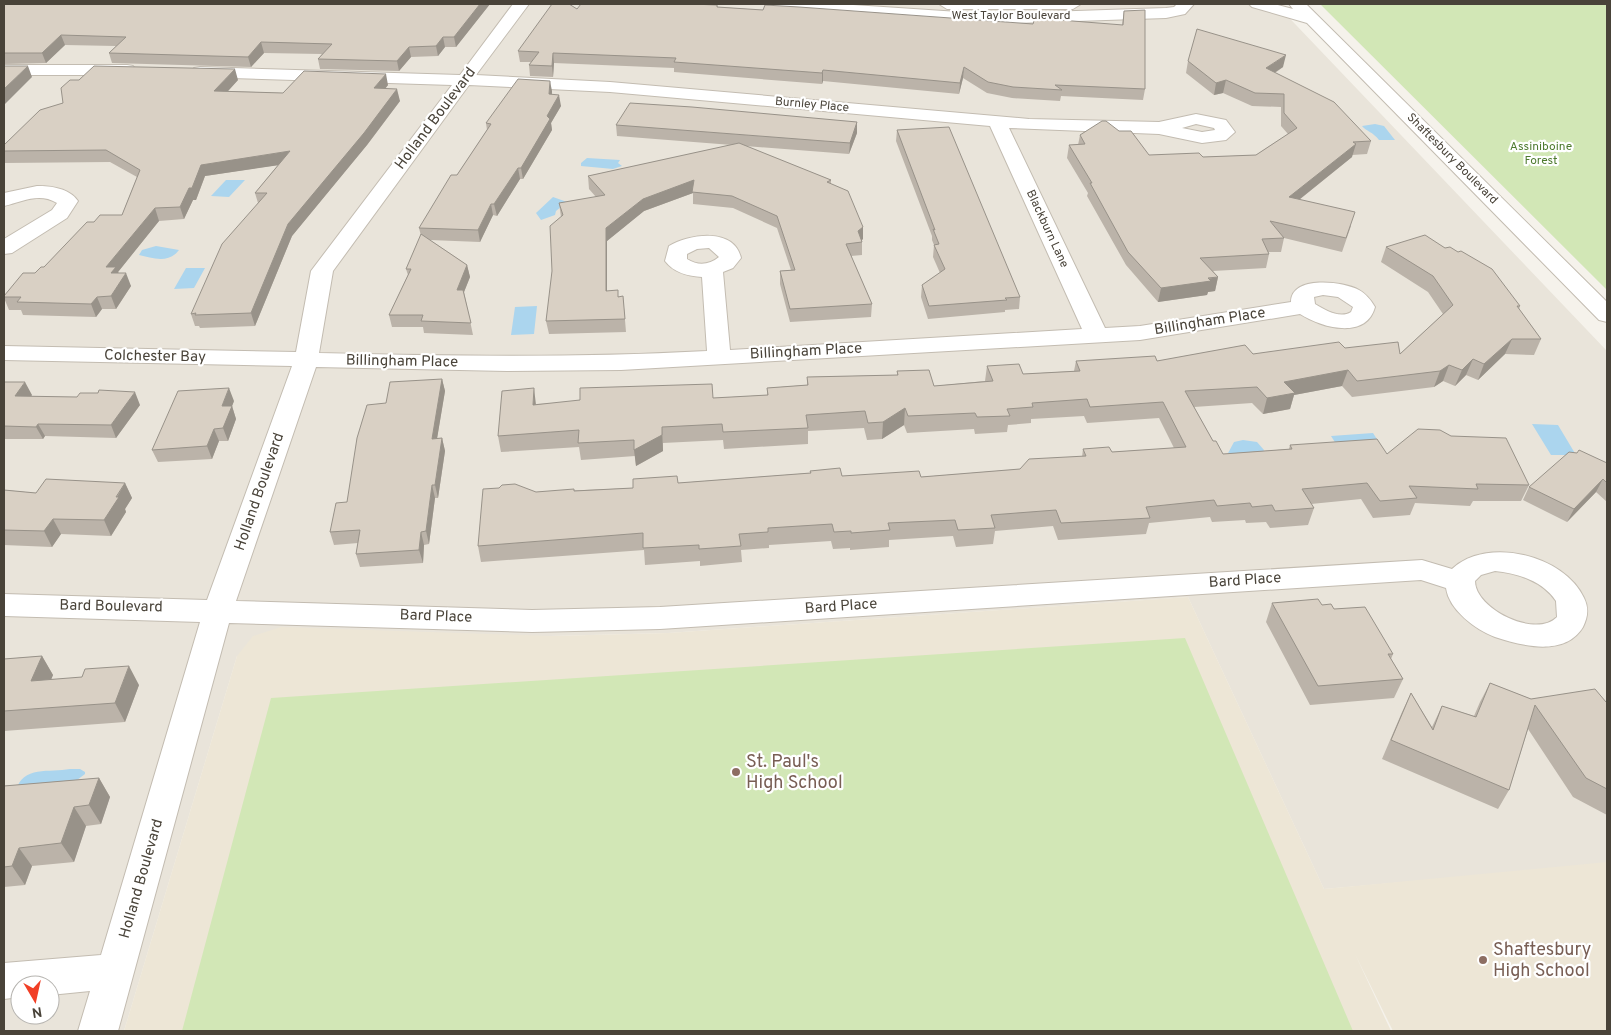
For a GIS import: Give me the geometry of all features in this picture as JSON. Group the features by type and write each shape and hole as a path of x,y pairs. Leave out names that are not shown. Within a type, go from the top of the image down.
{"street":[{"name":"Holland Boulevard","path":"98,1031 218,610 306,360 322,271 521,4"},
{"name":"West Taylor Boulevard","path":"774,4 989,19 1166,13 1179,11 1186,4"},
{"name":"West Taylor Boulevard","path":"947,4 1072,4"},
{"path":"1257,4 1311,18"},
{"name":"Shaftesbury Boulevard","path":"1297,4 1607,315"},
{"path":"4,70 140,70"},
{"path":"180,71 465,80"},
{"name":"Burnley Place","path":"465,80 610,87 997,121 1159,128"},
{"name":"Blackburn Lane","path":"997,121 1097,336"},
{"path":"4,200 40,192 58,195 68,201 66,208 60,214 4,248"},
{"path":"712,269 719,357"},
{"name":"Billingham Place","path":"306,360 507,364 621,363 1140,333 1304,307"},
{"name":"Colchester Bay","path":"4,353 306,360"},
{"name":"Bard Place","path":"218,610 542,621 660,618 1422,570 1460,582"},
{"name":"Bard Boulevard","path":"4,605 218,610"},
{"path":"4,980 116,971"}],"shaded area":[{"path":"4,4 1276,4 1607,351 1607,864 1324,889 1188,597 668,633 550,636 237,656 124,1031 4,1031"},
{"name":"St. Paul's High School","path":"1188,597 1324,889 1607,862 1607,1031 1393,1031 1355,954 1391,1031 124,1031 237,656 253,636 281,627 550,636 668,633"}],"green space":[{"name":"Assiniboine Forest","path":"1320,4 1607,4 1607,290"},
{"name":"St. Paul's High School","path":"1185,638 1353,1031 182,1031 271,698"}],"water":[{"path":"1375,124 1384,126 1395,140 1379,140 1362,126"},
{"path":"587,158 620,160 618,163 622,166 613,169 581,166 581,163"},
{"path":"226,180 245,180 229,197 211,196"},
{"path":"553,197 567,202 556,211 555,215 541,220 536,213"},
{"path":"156,246 179,250 165,259 139,255 142,250"},
{"path":"186,268 205,268 194,288 174,289"},
{"path":"537,306 534,334 511,335 515,307"},
{"path":"1532,424 1558,425 1576,455 1551,455"},
{"path":"1373,433 1382,447 1340,450 1331,436"},
{"path":"1243,440 1257,442 1264,450 1263,452 1227,455 1234,442"},
{"path":"80,769 85,774 77,780 16,791 19,783 30,774"}],"building":[{"path":"4,4 480,4 454,37 443,37 436,46 409,47 397,61 318,59 332,44 261,42 248,57 109,53 126,37 61,35 42,53 4,53"},
{"path":"552,4 569,4 577,9 581,4 691,4 763,10 765,5 1033,24 1035,18 1123,25 1124,11 1145,10 1145,89 1055,85 1062,90 1013,87 988,82 964,67 960,83 823,70 822,73 674,62 676,58 553,53 552,66 529,65 539,52 518,51"},
{"path":"1197,29 1286,55 1266,68 1334,102 1371,141 1353,142 1356,144 1289,197 1355,212 1346,238 1270,221 1284,238 1262,239 1269,254 1200,258 1218,277 1208,278 1211,281 1161,288 1128,252 1090,183 1092,183 1069,145 1085,144 1080,135 1102,121 1106,121 1119,131 1131,131 1149,155 1199,153 1203,157 1256,155 1297,128 1284,113 1284,94 1255,93 1226,80 1216,83 1188,61"},
{"path":"4,66 28,66 4,89"},
{"path":"94,66 235,69 214,91 283,93 304,71 386,74 374,88 397,89 364,133 288,224 251,313 191,314 222,244 267,193 255,193 290,151 201,165 192,188 189,188 180,207 155,208 106,267 116,267 111,273 126,273 111,296 97,297 91,304 17,302 21,297 4,296 23,273 35,273 41,267 44,267 87,222 94,222 100,215 122,215 140,170 106,150 4,151 4,145 40,110 63,103 61,88 70,80 79,80"},
{"path":"518,79 550,81 549,94 559,95 547,116 550,119 521,168 518,168 494,204 491,204 478,230 419,228 451,175 457,175 491,124 486,123"},
{"path":"630,103 857,122 850,143 616,125"},
{"path":"949,127 1020,297 1005,298 1007,300 929,306 922,285 945,269 934,245 939,244 933,229 935,230 897,130"},
{"path":"739,143 831,180 827,182 848,191 863,227 858,231 862,242 846,244 872,304 790,309 780,271 795,270 777,216 732,196 692,192 694,180 643,199 606,228 606,291 618,290 618,297 623,296 625,319 546,321 552,271 550,226 563,215 559,203 605,195 588,176"},
{"path":"421,234 467,265 457,290 463,290 471,323 421,321 423,315 389,315 411,269 406,269"},
{"path":"1425,235 1445,248 1450,247 1458,252 1461,251 1492,269 1520,306 1517,306 1541,339 1512,339 1484,364 1473,359 1462,370 1449,365 1440,371 1357,381 1348,370 1284,382 1295,393 1267,398 1257,387 1185,391 1213,441 1216,441 1223,454 1292,449 1290,445 1377,439 1387,454 1418,429 1440,430 1451,436 1506,438 1529,485 1476,484 1478,489 1409,486 1417,498 1380,501 1367,483 1302,489 1314,508 1275,511 1272,505 1252,507 1250,503 1217,506 1214,500 1146,507 1150,518 1061,523 1056,510 991,515 995,528 958,530 955,520 888,523 890,530 851,533 851,531 834,532 832,524 768,528 768,532 739,534 741,546 699,549 699,545 643,548 643,533 478,546 483,489 499,488 502,485 515,484 536,492 574,489 574,491 633,488 633,479 677,476 678,483 811,473 810,471 840,468 842,476 919,471 921,477 1020,469 1029,459 1086,456 1083,449 1109,447 1112,452 1186,447 1163,402 1090,407 1087,399 1032,403 1033,407 1007,409 1010,416 977,417 975,413 908,416 905,408 883,422 868,423 865,411 806,415 808,428 723,432 722,424 662,427 662,435 634,450 634,440 578,443 579,430 498,436 502,391 534,388 533,405 580,400 580,388 712,384 713,398 768,395 767,388 808,385 807,377 898,375 897,371 929,370 934,386 993,381 987,366 1019,364 1023,374 1080,371 1076,361 1155,356 1157,361 1245,345 1253,354 1339,342 1345,348 1398,342 1400,354 1453,305 1433,276 1386,247"},
{"path":"442,379 432,439 442,438 435,485 432,485 426,531 421,532 419,550 356,554 360,530 330,532 336,503 347,502 357,438 367,405 386,403 390,382"},
{"path":"4,382 25,382 15,396 77,397 80,393 98,393 99,390 135,392 111,425 38,424 36,427 4,426"},
{"path":"229,388 222,406 232,406 223,428 214,429 207,446 152,450 178,391"},
{"path":"1579,450 1607,463 1607,483 1603,479 1574,509 1529,487 1569,452 1577,453"},
{"path":"46,479 125,483 116,497 119,497 104,520 53,519 44,531 4,530 4,490 36,493"},
{"path":"1318,599 1322,605 1331,604 1334,609 1365,607 1393,654 1388,654 1403,679 1318,686 1272,603"},
{"path":"42,656 31,681 82,677 85,669 129,666 115,703 4,711 4,659"},
{"path":"1490,683 1531,699 1595,689 1607,702 1607,789 1586,778 1535,705 1509,790 1391,740 1411,693 1433,730 1442,706 1476,717"},
{"path":"99,778 89,805 74,807 61,843 19,848 12,866 4,867 4,786"}],"place":[{"name":"St. Paul's High School","path":"736,772"},
{"name":"Shaftesbury High School","path":"1483,960"}]}
